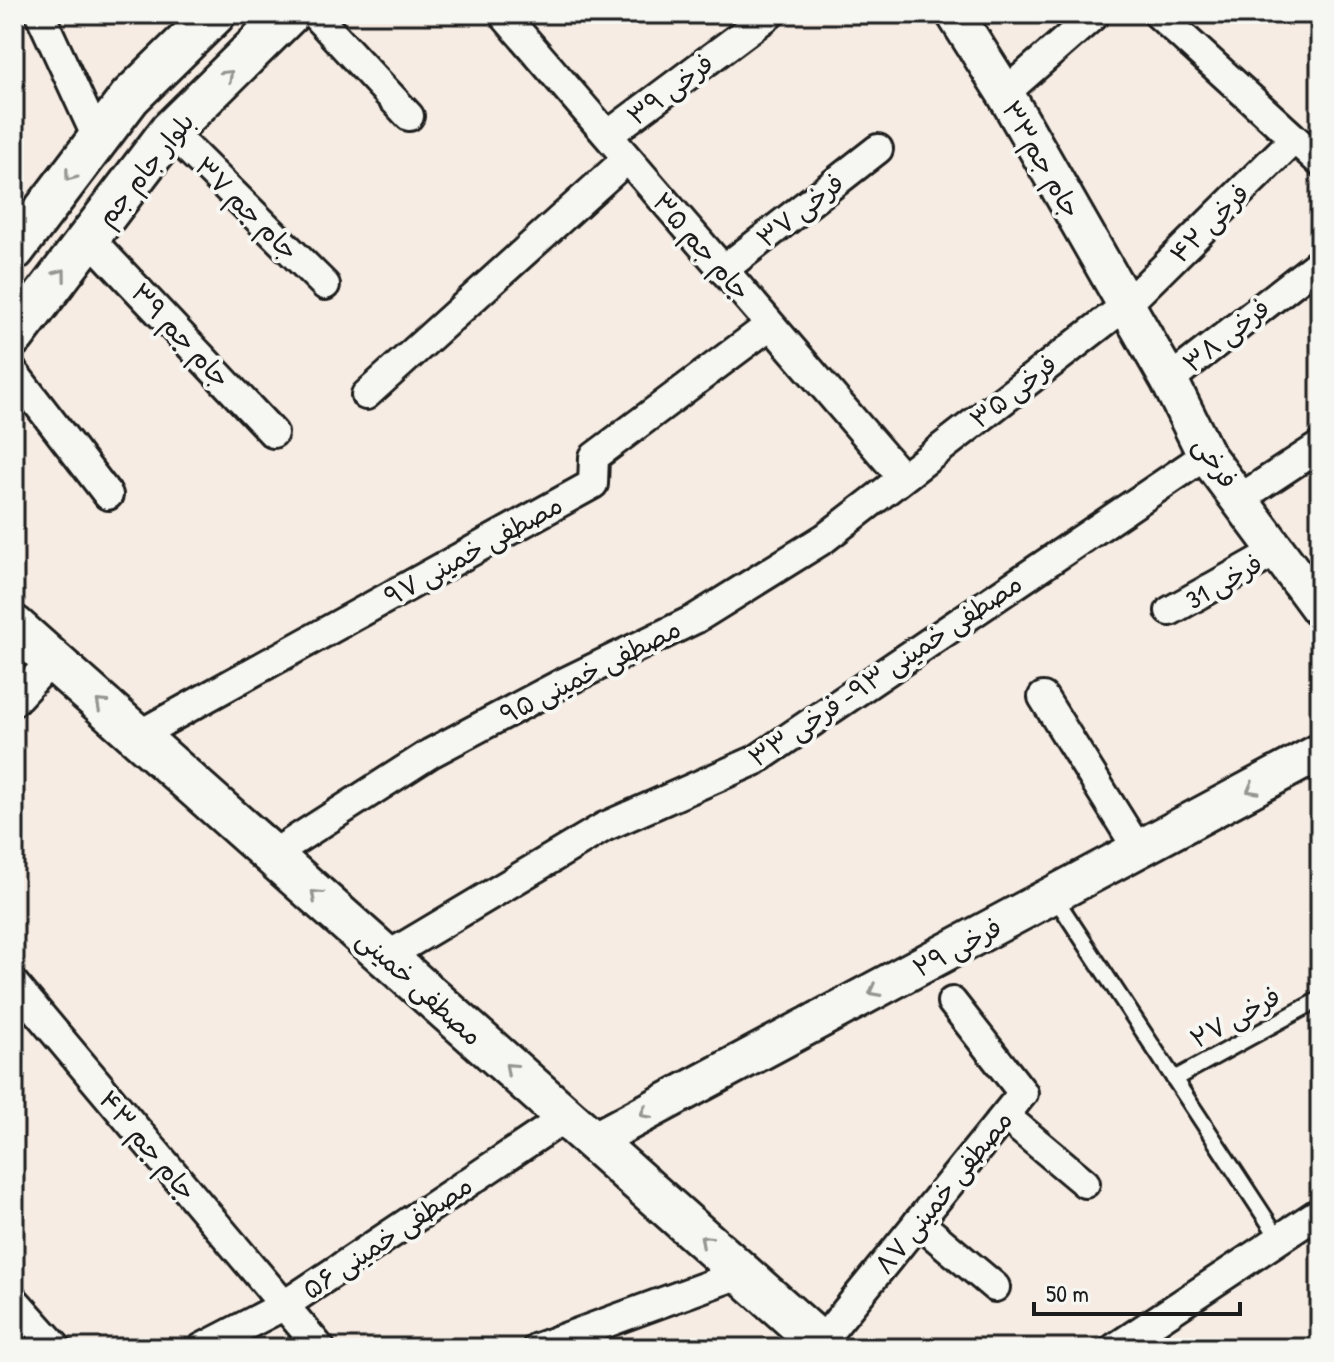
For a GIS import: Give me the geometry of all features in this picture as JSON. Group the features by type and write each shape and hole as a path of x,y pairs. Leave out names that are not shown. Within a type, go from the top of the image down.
{"main road":[{"name":"بلوار جام جم","path":"14,250 130,97 215,14"},
{"name":"بلوار جام جم","path":"14,336 170,131 289,14"},
{"name":"مصطفی خمینی","path":"14,626 823,1345"}],"street":[{"path":"40,14 98,140"},
{"path":"314,14 409,116"},
{"name":"جام جم ۳۵","path":"503,14 902,477"},
{"name":"فرخی ۳۹","path":"608,135 770,14"},
{"name":"جام جم۳۳","path":"955,14 1005,93 1125,306"},
{"path":"1005,93 1095,14"},
{"path":"1158,14 1320,162"},
{"name":"جام جم ۳۷","path":"170,131 325,285"},
{"name":"فرخی ۴۲","path":"1125,306 1293,140"},
{"name":"فرخی ۳۷","path":"723,270 878,149"},
{"path":"366,395 627,159"},
{"name":"جام جم ۳۹","path":"89,238 273,433"},
{"name":"فرخی ۳۸","path":"1169,380 1320,262"},
{"name":"فرخی","path":"1125,306 1169,380 1206,455 1241,498 1320,609"},
{"name":"فرخی ۳۵","path":"902,477 1125,306"},
{"name":"مصطفی خمینی ۹۷","path":"137,736 593,484 594,457 770,325"},
{"path":"14,373 108,495"},
{"path":"1241,498 1320,446"},
{"name":"مصطفی خمینی ۹۳- فرخی ۳۳","path":"386,957 604,827 756,760 1206,455"},
{"name":"مصطفی خمینی ۹۵","path":"272,855 431,753 561,684 695,619 825,538 902,477"},
{"name":"فرخی 31","path":"1170,611 1277,551"},
{"path":"14,701 52,660"},
{"path":"1043,697 1139,851"},
{"name":"فرخی ۲۹","path":"580,1129 1054,895 1320,752"},
{"name":"جام جم ۴۳","path":"14,984 320,1348"},
{"name":"مصطفی خمینی ۸۷","path":"823,1345 1023,1093 952,1002"},
{"path":"1005,1116 1085,1183"},
{"name":"مصطفی خمینی ۵۶","path":"202,1348 283,1306 580,1129"},
{"path":"1115,1348 1320,1212"},
{"path":"918,1222 995,1287"},
{"path":"537,1348 742,1273"},
{"path":"14,1300 57,1348"}],"lane":[{"path":"1054,895 1278,1237"},
{"name":"فرخی ۲۷","path":"1174,1079 1320,999"}]}
